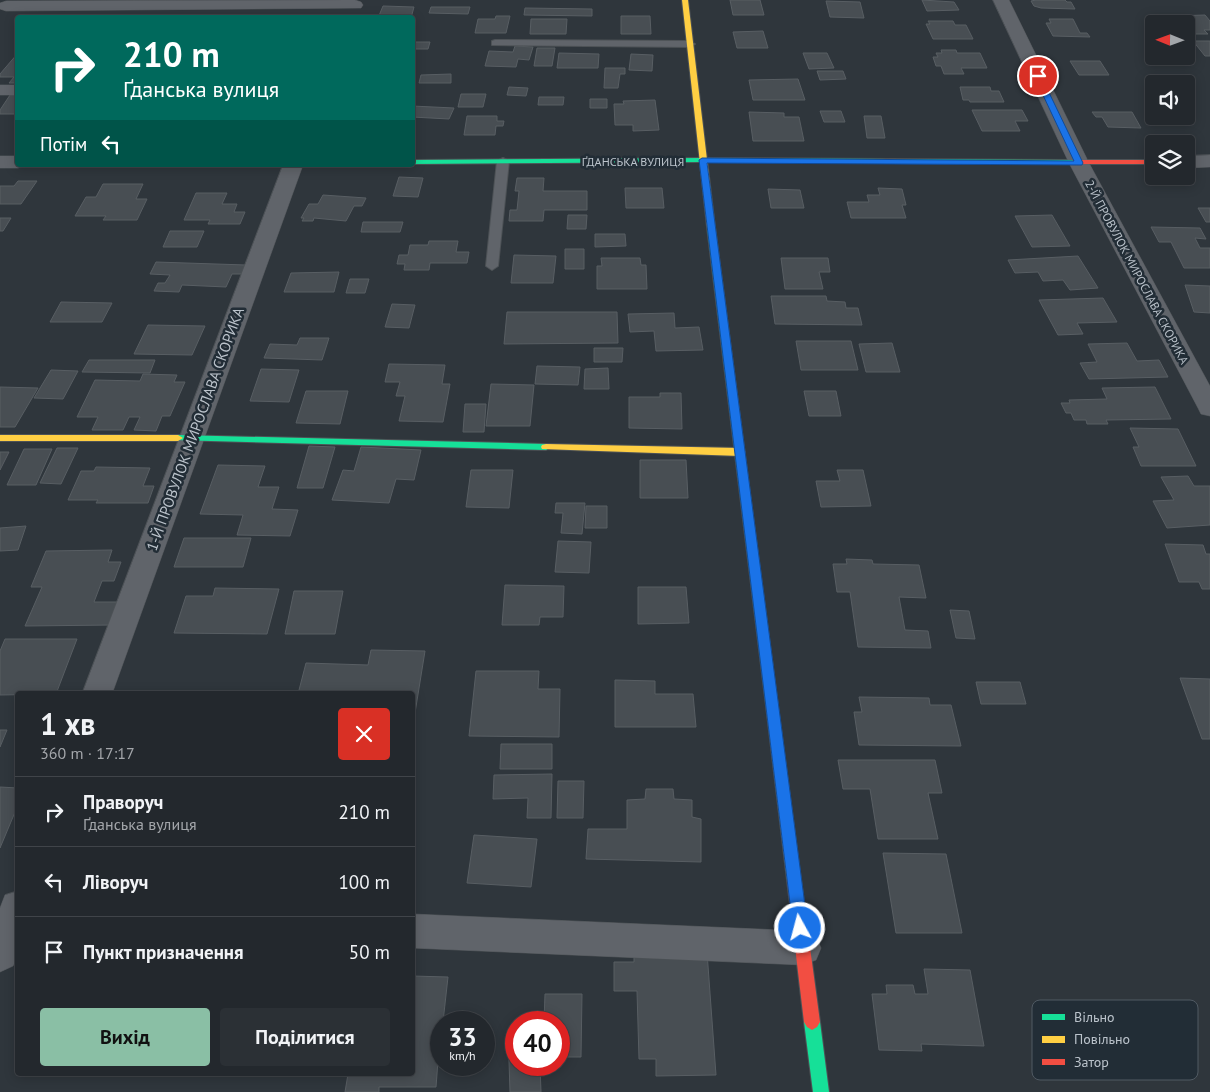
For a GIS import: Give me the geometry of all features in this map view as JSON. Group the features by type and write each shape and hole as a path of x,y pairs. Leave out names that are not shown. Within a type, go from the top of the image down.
{"street":[{"path":"685,0 702,160 821,1092"},
{"name":"2-Й ПРОВУЛОК МИРОСЛАВА СКОРИКА","path":"1001,0 1079,163 1210,408"},
{"path":"6,6 354,8"},
{"path":"0,90 15,90"},
{"name":"ҐДАНСЬКА ВУЛИЦЯ","path":"415,162 702,160 1145,162"},
{"path":"1195,162 1210,161"},
{"path":"0,162 15,162"},
{"name":"1-Й ПРОВУЛОК МИРОСЛАВА СКОРИКА","path":"98,691 292,167"},
{"path":"0,438 193,438 740,452"},
{"path":"0,954 15,917"},
{"path":"415,931 803,948"}],"lane":[{"path":"495,43 690,44"},
{"path":"492,266 503,162"}],"building":[{"path":"730,0 760,0 764,15 733,15"},
{"path":"922,0 954,2 959,10 927,11"},
{"path":"1065,0 1071,2 1075,9 1041,8 1034,6 1031,1"},
{"path":"826,1 860,2 864,18 830,17"},
{"path":"383,6 414,7 412,15 379,15"},
{"path":"431,7 470,7 468,14 429,13"},
{"path":"525,8 592,9 592,16 524,15"},
{"path":"1195,15 1205,15 1210,21 1210,30 1204,30 1208,34 1195,34"},
{"path":"496,16 510,16 506,33 475,33 478,19 495,19"},
{"path":"621,16 650,16 651,34 621,34"},
{"path":"531,19 567,19 566,34 530,34"},
{"path":"1049,19 1073,19 1080,33 1087,33 1090,37 1053,36 1046,23 1051,23"},
{"path":"928,21 953,21 955,25 966,25 973,39 933,39 926,24 930,24"},
{"path":"763,31 768,48 737,48 733,32"},
{"path":"1195,41 1210,41 1210,56 1205,56"},
{"path":"415,42 430,42 428,49 415,49"},
{"path":"515,46 533,47 529,60 518,59 516,67 485,66 489,51 513,52"},
{"path":"537,48 555,48 552,66 534,66"},
{"path":"941,50 956,50 957,53 980,53 987,68 961,68 964,74 944,74 941,66 936,66 933,57 938,57 936,53 942,53"},
{"path":"559,53 599,54 598,68 557,68"},
{"path":"803,53 827,53 834,68 809,69"},
{"path":"631,54 653,55 652,71 629,70"},
{"path":"15,56 15,83 9,83 14,77 0,77 0,74"},
{"path":"1070,61 1100,61 1109,75 1079,75"},
{"path":"605,68 625,68 625,74 620,74 618,88 604,88"},
{"path":"817,71 843,71 846,79 820,80"},
{"path":"451,74 451,83 419,83 421,75"},
{"path":"798,79 805,100 753,100 749,80"},
{"path":"509,87 528,88 526,96 507,95"},
{"path":"960,87 990,87 991,91 999,91 1004,102 970,102 969,100 963,100"},
{"path":"461,94 486,94 483,107 458,107"},
{"path":"10,95 15,95 15,114 0,114 0,110"},
{"path":"539,97 564,97 563,105 538,105"},
{"path":"590,99 607,99 607,108 590,108"},
{"path":"655,100 659,130 633,131 633,125 615,125 614,104 624,104 623,101"},
{"path":"415,106 454,108 449,119 415,117"},
{"path":"972,110 1022,110 1028,121 1015,121 1020,131 982,131"},
{"path":"820,111 841,111 845,122 824,122"},
{"path":"749,112 784,113 784,117 799,117 804,141 753,141"},
{"path":"1092,112 1132,112 1141,128 1108,127 1102,117 1096,117"},
{"path":"467,116 497,116 497,121 504,121 503,126 496,126 495,135 464,135"},
{"path":"864,116 881,116 885,138 867,138"},
{"path":"399,177 423,178 418,197 393,196"},
{"path":"517,178 544,178 543,191 587,191 587,210 544,210 543,221 509,221 510,210 517,210 519,191 515,191"},
{"path":"18,181 37,181 21,204 0,204 0,186 14,186"},
{"path":"103,184 143,184 136,199 147,199 137,220 103,220 106,216 75,216 86,197 96,197"},
{"path":"625,188 662,188 664,208 626,208"},
{"path":"878,188 902,189 906,205 902,205 906,218 851,218 847,202 869,202 867,195 880,195"},
{"path":"768,189 800,190 804,208 771,208"},
{"path":"196,193 227,193 222,204 237,204 234,212 245,212 240,224 208,224 210,220 184,220"},
{"path":"323,195 366,198 362,206 354,206 346,221 314,218 313,221 302,221 304,218 301,218 309,204 318,204"},
{"path":"1198,208 1210,208 1210,222 1206,222"},
{"path":"568,215 587,215 586,229 567,229"},
{"path":"1052,215 1070,246 1032,247 1015,216"},
{"path":"0,218 11,218 3,231 0,231"},
{"path":"363,222 403,222 400,232 361,232"},
{"path":"1151,227 1200,228 1206,239 1195,238 1200,248 1210,248 1210,268 1184,268 1171,242 1159,242"},
{"path":"170,231 204,231 197,247 163,247"},
{"path":"595,234 625,234 626,246 595,247"},
{"path":"429,241 458,241 456,252 469,252 467,263 430,263 429,270 404,270 405,264 397,264 399,255 408,255 410,245 428,245"},
{"path":"565,249 584,249 584,269 565,269"},
{"path":"514,255 556,256 553,283 511,283"},
{"path":"1078,256 1098,288 1070,290 1063,280 1043,281 1038,272 1015,273 1008,260"},
{"path":"601,258 640,258 641,265 646,265 647,289 597,289 597,266 602,266"},
{"path":"781,258 828,258 830,272 819,272 823,289 785,289"},
{"path":"156,262 246,265 242,274 232,274 226,287 182,285 179,292 154,291 158,283 165,283 170,275 150,274"},
{"path":"339,272 334,292 284,292 291,273"},
{"path":"350,279 369,279 365,293 346,293"},
{"path":"1185,285 1210,286 1210,313 1194,312"},
{"path":"771,296 826,296 827,301 845,302 846,308 858,308 862,325 775,324"},
{"path":"1103,298 1117,322 1077,323 1083,334 1058,335 1039,300"},
{"path":"61,302 112,303 102,322 50,322"},
{"path":"392,304 415,305 409,328 385,327"},
{"path":"507,312 617,312 618,343 504,344"},
{"path":"674,313 675,328 699,327 703,350 656,351 654,331 630,332 628,314"},
{"path":"148,325 205,326 192,355 134,354"},
{"path":"300,338 329,338 322,360 264,358 270,344 297,345"},
{"path":"796,341 851,341 858,370 801,370"},
{"path":"892,343 900,372 866,372 859,344"},
{"path":"1127,343 1137,361 1159,360 1168,377 1089,379 1080,363 1097,362 1088,344"},
{"path":"594,348 623,348 622,362 594,362"},
{"path":"89,360 155,360 150,373 82,372"},
{"path":"389,364 445,365 442,384 450,384 443,422 399,421 405,396 396,396 400,382 385,382"},
{"path":"537,366 580,367 578,385 535,384"},
{"path":"608,368 609,389 584,389 585,369"},
{"path":"261,369 299,370 289,402 250,401"},
{"path":"51,370 78,371 63,399 34,398"},
{"path":"143,374 177,375 174,382 185,382 170,416 162,416 156,431 134,430 140,417 129,417 123,430 92,430 98,417 77,417 95,380 140,381"},
{"path":"491,384 534,385 530,426 486,426"},
{"path":"0,387 38,388 15,427 0,427"},
{"path":"1155,387 1171,419 1106,420 1108,424 1087,424 1086,420 1074,420 1071,413 1066,413 1061,403 1070,403 1069,400 1107,399 1102,388"},
{"path":"306,391 348,391 340,424 296,423"},
{"path":"804,391 836,391 841,416 809,416"},
{"path":"660,393 681,393 682,429 629,428 629,397 660,397"},
{"path":"465,404 486,404 484,432 463,432"},
{"path":"1130,428 1178,429 1196,466 1141,466 1133,447 1139,447"},
{"path":"309,446 335,447 323,488 297,488"},
{"path":"361,447 421,450 414,480 396,479 389,503 332,500 343,470 354,471"},
{"path":"57,448 78,448 61,484 40,483"},
{"path":"24,449 52,449 36,485 7,485"},
{"path":"0,452 9,452 0,470"},
{"path":"640,460 686,460 688,498 640,498"},
{"path":"218,465 265,466 258,487 279,487 272,509 298,510 290,536 237,535 243,515 200,514"},
{"path":"96,467 150,468 143,486 154,486 148,503 96,503 98,500 68,500 81,471 94,471"},
{"path":"471,470 513,470 509,508 466,507"},
{"path":"837,470 863,470 871,506 821,507 816,481 840,481"},
{"path":"1188,476 1194,486 1210,486 1210,525 1167,528 1153,501 1174,500 1161,477"},
{"path":"556,503 585,503 582,534 561,533 563,513 555,513"},
{"path":"586,506 607,506 607,528 585,528"},
{"path":"26,526 18,550 0,551 0,528"},
{"path":"184,538 251,538 243,567 174,567"},
{"path":"558,541 591,542 589,573 555,572"},
{"path":"1165,544 1203,545 1206,554 1210,554 1210,589 1202,589 1199,582 1179,582"},
{"path":"112,550 108,562 121,562 114,581 102,581 94,602 121,602 113,625 25,626 42,587 31,587 46,551"},
{"path":"846,559 872,560 873,564 919,565 926,598 899,597 905,630 928,631 931,648 858,647 850,592 837,592 833,564 847,564"},
{"path":"505,585 564,586 563,617 540,617 539,625 502,625"},
{"path":"638,587 686,587 689,623 638,624"},
{"path":"215,588 279,589 267,634 174,633 186,596 213,596"},
{"path":"294,591 343,591 335,634 285,634"},
{"path":"950,610 969,611 975,639 956,638"},
{"path":"5,639 77,639 57,691 15,691 15,695 0,695 0,651"},
{"path":"371,650 425,651 415,713 415,691 299,691 306,663 368,665"},
{"path":"476,671 539,671 538,689 560,689 559,737 469,736"},
{"path":"1180,678 1210,679 1210,739 1202,739"},
{"path":"615,680 655,681 655,694 693,694 696,727 615,727"},
{"path":"976,682 1020,682 1026,704 981,704"},
{"path":"859,697 929,698 930,705 951,705 961,746 859,745 854,712 862,712"},
{"path":"0,730 7,730 0,747"},
{"path":"501,744 552,744 552,769 500,769"},
{"path":"838,760 935,760 942,793 928,793 938,839 878,839 870,789 843,789"},
{"path":"552,774 551,818 527,818 528,798 493,799 494,775"},
{"path":"558,781 584,781 583,818 557,818"},
{"path":"0,787 15,788 15,812 0,848"},
{"path":"646,789 673,789 674,799 692,800 692,817 701,819 701,862 586,859 588,829 627,829 627,800 645,799"},
{"path":"474,835 537,839 531,887 467,883"},
{"path":"883,853 946,854 962,933 896,933"},
{"path":"707,952 716,1075 656,1076 656,1059 639,1059 637,991 614,991 614,962 634,962 634,953"},
{"path":"924,969 970,970 984,1046 921,1044 922,1051 879,1050 872,994 887,994 886,985 913,985 915,994 928,994"},
{"path":"415,976 448,977 444,1011 430,1011 430,1076 437,1076 436,1087 379,1087 379,1092 345,1092 348,1076 415,1076"},
{"path":"545,994 582,994 581,1057 570,1057 570,1011 544,1011"},
{"path":"509,1076 540,1076 541,1092 510,1092"}],"traffic: fast":[{"path":"415,162 702,160 1076,162"},
{"path":"711,227 772,706"},
{"path":"178,438 546,447"},
{"path":"812,1022 821,1092"}],"traffic: slow":[{"path":"685,0 711,227"},
{"path":"0,438 178,438"},
{"path":"546,447 740,452"},
{"path":"772,706 794,880"}],"traffic: jam":[{"path":"1076,162 1145,162"},
{"path":"794,880 812,1022"}],"route":[{"path":"800,928 702,160 1079,163 1038,76"}]}
